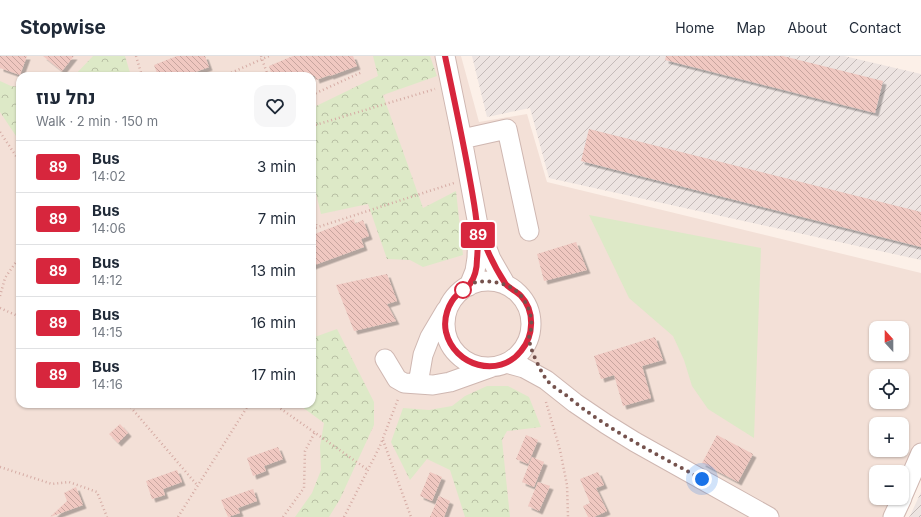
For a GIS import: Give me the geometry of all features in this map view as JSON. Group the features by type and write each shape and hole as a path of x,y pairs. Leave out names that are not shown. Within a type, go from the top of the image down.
{"street":[{"path":"445,56 478,225 490,259 506,285"},
{"path":"462,139 507,129 529,230"},
{"path":"469,286 476,272 478,225"},
{"path":"385,360 397,379 411,384 438,384 450,382 514,359 520,353 529,337 532,327 528,307 523,298 515,290 506,285 486,281 469,286 457,294 430,337 411,384"},
{"path":"451,302 445,321 448,340 456,352 467,361 475,365 499,365 524,368 543,378 575,403 635,442 769,517"},
{"path":"529,337 532,352 543,378"},
{"path":"438,384 453,364 456,352"},
{"path":"897,508 921,453"}],"path":[{"path":"136,56 141,72"},
{"path":"232,72 269,56"},
{"path":"262,58 267,72"},
{"path":"316,93 362,72"},
{"path":"316,125 440,88"},
{"path":"0,132 16,156"},
{"path":"317,227 470,178"},
{"path":"0,296 5,278 16,262"},
{"path":"0,308 16,315"},
{"path":"543,378 567,485 568,517"},
{"path":"344,517 411,384"},
{"path":"131,408 197,486"},
{"path":"178,517 246,408"},
{"path":"280,408 368,470"},
{"path":"283,517 304,488 304,451 314,432"},
{"path":"383,440 411,517"},
{"path":"0,467 52,484 69,482 97,492 107,517"}],"shaded area":[{"path":"0,56 461,56 479,122 527,114 547,182 921,273 921,479 905,517 0,517"},
{"path":"472,56 844,56 921,74 921,260 549,178 530,108 487,117"},
{"path":"921,492 921,517 909,517 910,516"}],"green space":[{"path":"93,56 125,56 130,72 78,72"},
{"path":"373,56 430,56 437,76 383,95 423,208 456,191 463,255 423,267 410,260 387,259 368,204 321,214 316,193 316,106 378,76"},
{"path":"0,81 16,87 16,136 0,112"},
{"path":"589,215 761,248 754,438 708,409 692,386 684,360 673,336 629,298"},
{"path":"337,329 374,402 374,425 340,499 329,517 295,517 312,493 321,470 320,446 324,423 303,408 316,408 316,337"},
{"path":"487,386 508,386 529,397 541,427 507,431 502,440 510,517 465,517 450,470 427,459 410,480 391,442 403,408 429,410 452,406 465,396"}],"building":[{"path":"0,56 27,56 21,72 16,72 16,74 0,68"},
{"path":"43,56 74,56 62,71"},
{"path":"177,56 205,56 209,67 196,72 157,72 154,65"},
{"path":"293,56 353,56 357,66 316,80 316,72 271,72 269,66"},
{"path":"666,56 783,56 883,81 875,113 665,60"},
{"path":"589,129 921,212 921,247 581,161"},
{"path":"354,219 355,224 363,220 369,236 361,239 364,247 316,265 316,233"},
{"path":"576,242 587,270 544,281 537,254"},
{"path":"387,274 397,301 387,304 396,321 354,331 336,285"},
{"path":"655,337 663,360 642,366 651,398 623,406 614,375 601,379 594,356"},
{"path":"120,424 128,433 118,443 109,434"},
{"path":"526,435 538,440 528,464 516,459"},
{"path":"717,435 753,454 738,482 702,463"},
{"path":"278,447 283,459 264,466 266,471 253,476 247,458"},
{"path":"532,457 544,462 534,487 522,482"},
{"path":"177,470 182,482 163,489 165,495 152,499 146,481"},
{"path":"430,472 442,477 432,501 420,496"},
{"path":"598,472 604,485 596,488 607,511 594,517 588,517 583,506 590,503 580,479"},
{"path":"538,482 550,486 539,511 528,506"},
{"path":"76,487 83,505 50,517 67,501 64,493"},
{"path":"253,489 257,501 238,508 240,513 228,517 221,500"},
{"path":"439,496 450,501 444,517 430,517"}],"bus line":[{"name":"89","path":"445,56 478,225 476,272 469,286 457,294 451,302 445,321 446,331 448,340 459,356 475,365 492,367 499,366 514,359 526,346 532,327 528,307 523,298 515,290 506,285 490,259 482,237"}],"route":[{"path":"463,290 475,283 486,281 506,285 515,290 523,298 528,307 532,327 529,337 532,352 546,380 575,403 606,424 635,442 702,479"}]}
